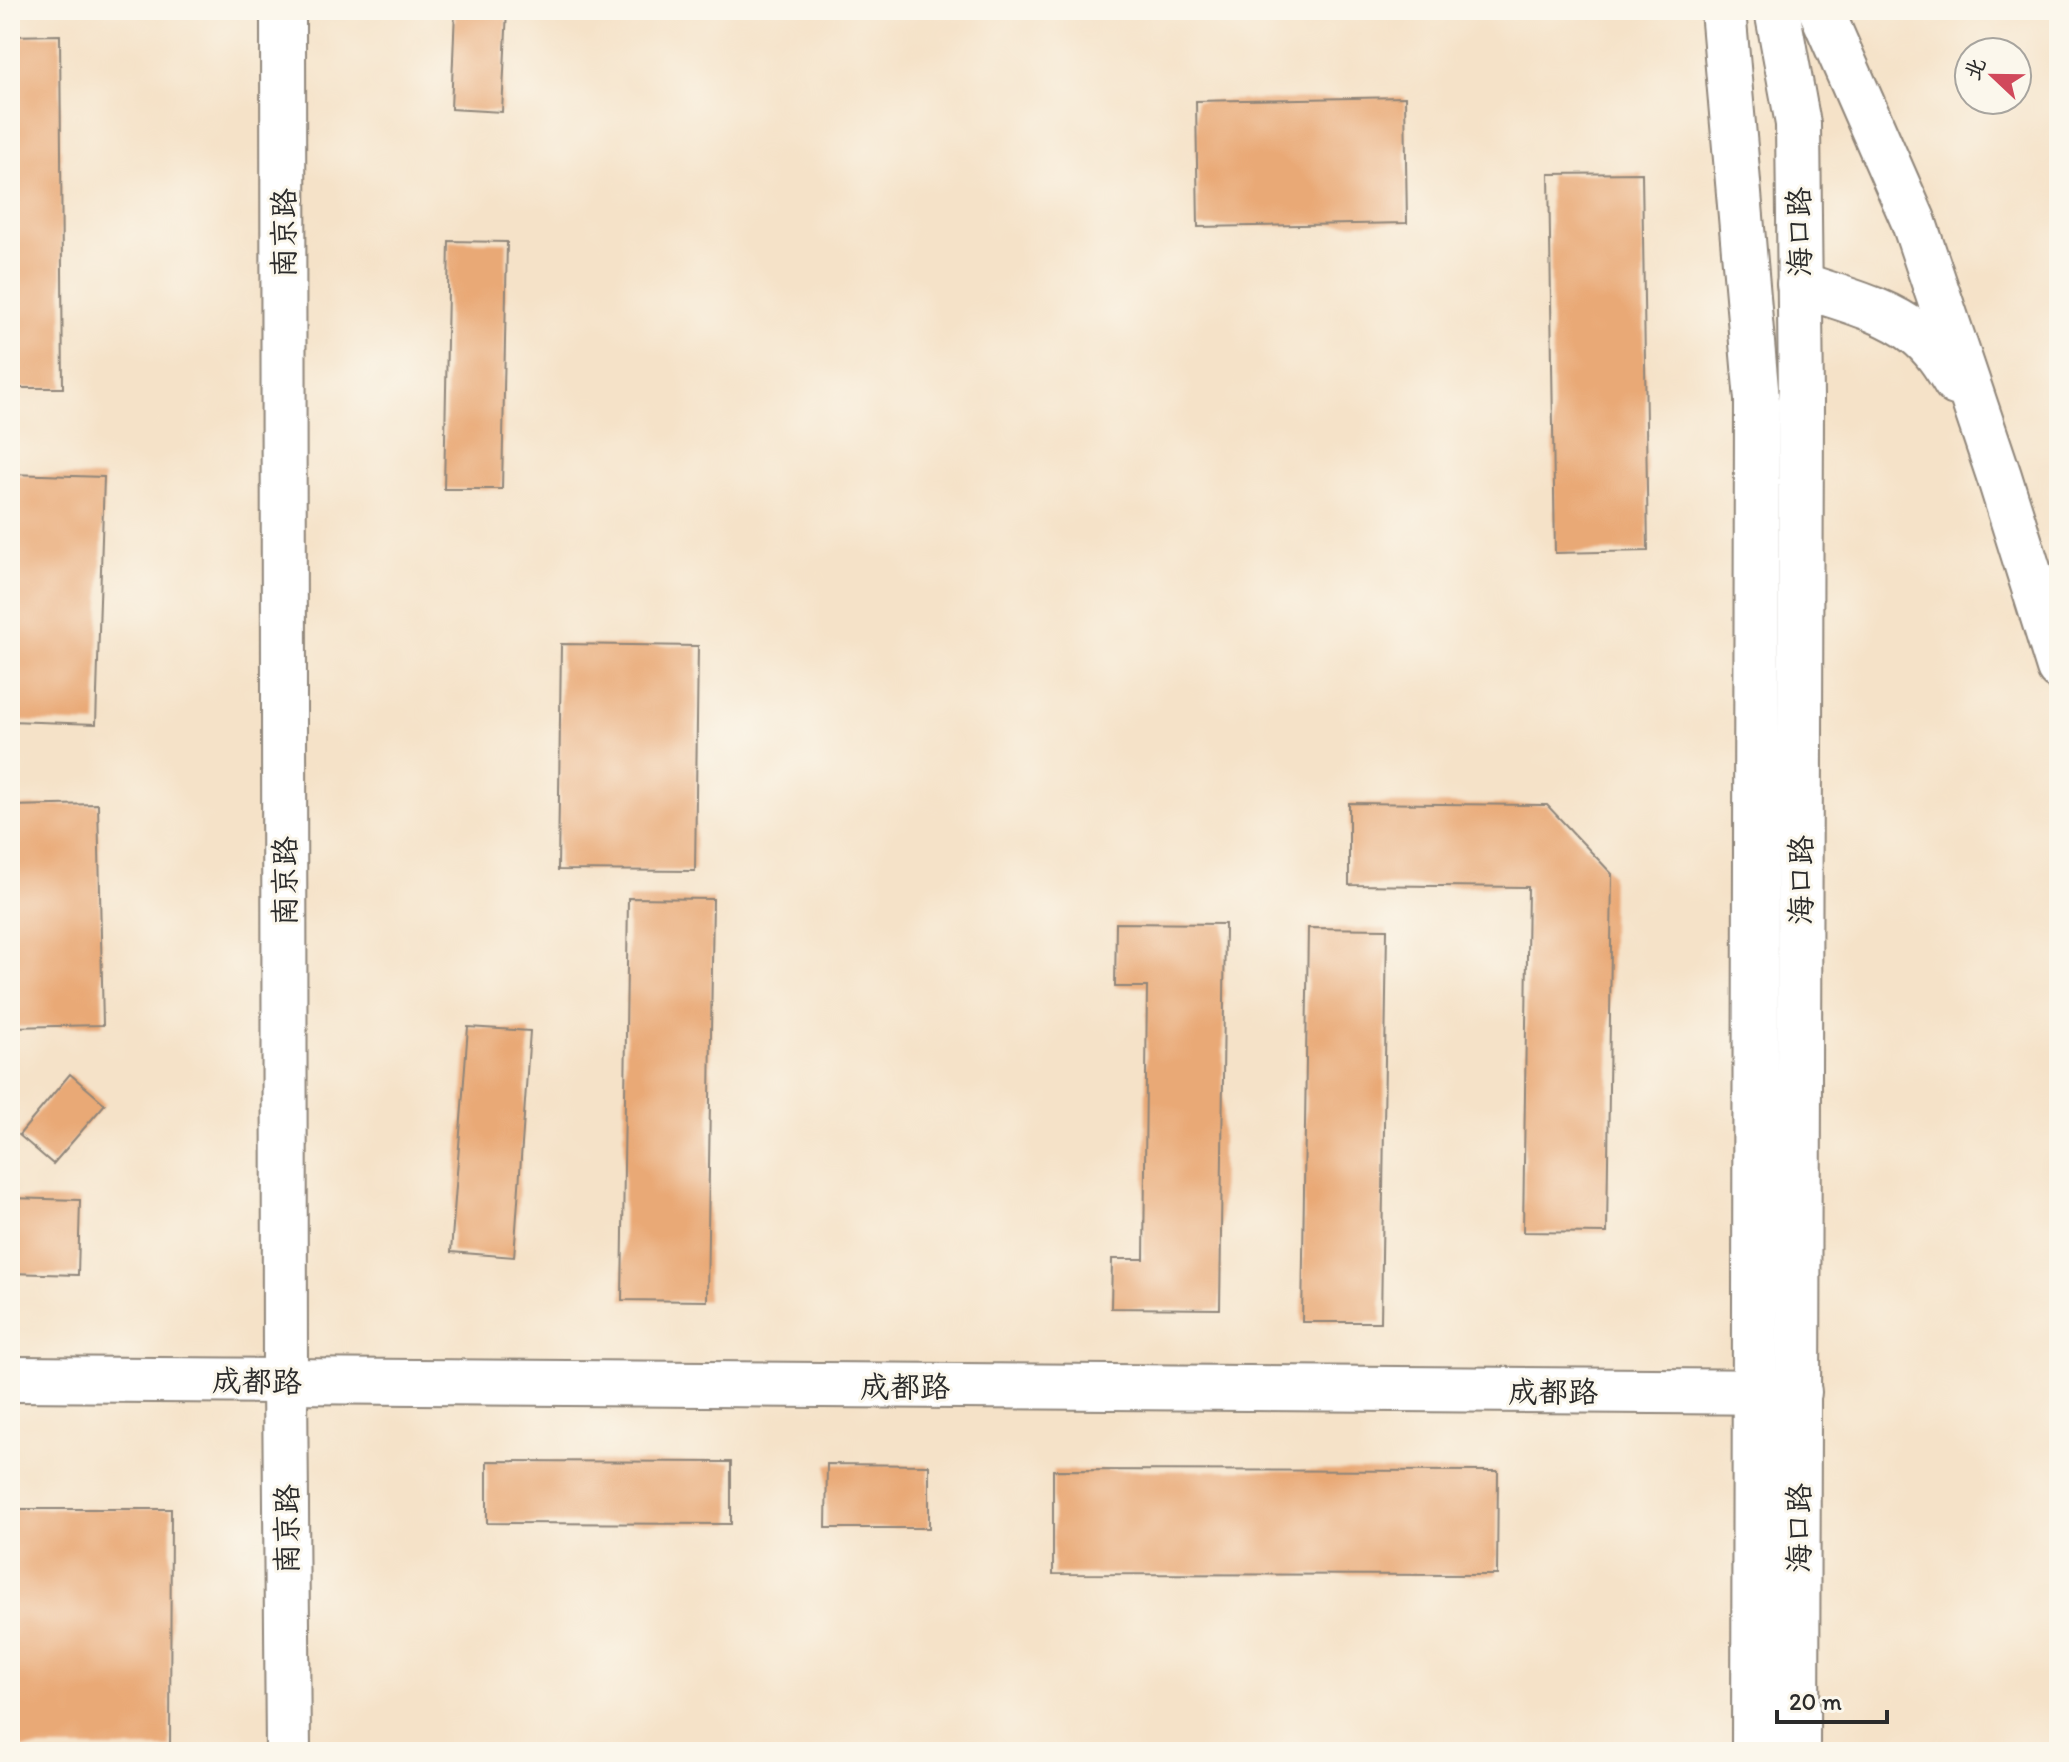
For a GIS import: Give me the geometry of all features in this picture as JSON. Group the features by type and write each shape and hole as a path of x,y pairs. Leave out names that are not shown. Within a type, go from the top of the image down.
{"main road":[{"name":"南京路","path":"283,10 288,1752"},
{"name":"海口路","path":"1723,10 1757,400 1754,1752"},
{"name":"海口路","path":"1777,10 1798,124 1797,1752"},
{"path":"1821,10 1913,220 2059,668"},
{"path":"1799,284 1896,319 1919,335 1940,358 1981,422"},
{"name":"成都路","path":"10,1379 1799,1392"}],"building":[{"path":"455,10 507,10 502,112 451,109"},
{"path":"60,35 63,388 10,388 10,36"},
{"path":"1405,97 1407,223 1198,227 1196,101"},
{"path":"1642,173 1648,551 1555,553 1549,174"},
{"path":"449,241 507,242 502,489 444,489"},
{"path":"10,474 104,477 96,724 10,721"},
{"path":"561,644 698,646 695,871 558,870"},
{"path":"1349,803 1547,805 1612,874 1607,1233 1523,1232 1528,887 1349,885"},
{"path":"98,804 103,1025 10,1027 10,806"},
{"path":"628,898 713,899 707,1301 622,1300"},
{"path":"1116,923 1225,924 1220,1309 1111,1308 1112,1259 1144,1259 1147,987 1115,987"},
{"path":"1308,928 1387,929 1381,1322 1302,1322"},
{"path":"468,1027 530,1031 514,1257 451,1252"},
{"path":"70,1074 105,1104 53,1164 19,1135"},
{"path":"10,1198 80,1200 78,1275 10,1273"},
{"path":"487,1461 731,1462 731,1524 487,1523"},
{"path":"827,1464 929,1465 929,1528 826,1528"},
{"path":"1053,1470 1498,1471 1497,1575 1053,1574"},
{"path":"10,1509 171,1509 170,1748 10,1748"}]}
